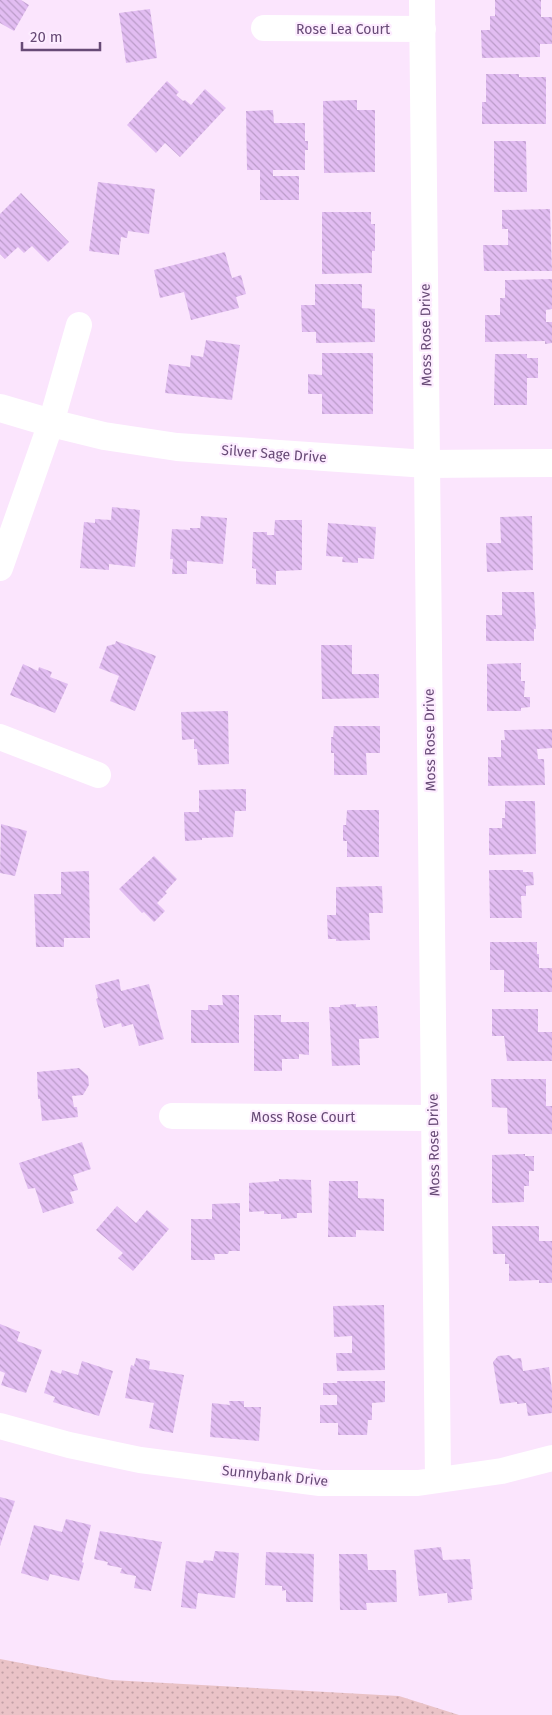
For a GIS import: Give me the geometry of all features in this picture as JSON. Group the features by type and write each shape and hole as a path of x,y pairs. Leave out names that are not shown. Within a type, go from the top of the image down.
{"street":[{"name":"Moss Rose Drive","path":"422,0 438,1480"},
{"name":"Rose Lea Court","path":"264,28 423,29"},
{"path":"0,568 51,423 78,325"},
{"name":"Silver Sage Drive","path":"0,408 104,436 177,447 427,464 552,463"},
{"path":"0,737 98,775"},
{"name":"Moss Rose Court","path":"172,1116 434,1118"},
{"name":"Sunnybank Drive","path":"0,1426 69,1446 140,1460 320,1483 418,1483 502,1471 552,1458"}],"shaded area":[{"path":"0,1659 111,1680 399,1696 459,1715 0,1715"}],"building":[{"path":"0,0 21,0 29,5 14,31 0,23"},
{"path":"495,0 541,0 541,17 552,17 552,44 540,44 540,57 482,58 481,30 490,30 490,16 495,16"},
{"path":"150,9 157,58 126,63 119,13"},
{"path":"486,74 519,74 519,77 546,77 546,124 482,124 482,102 486,102"},
{"path":"167,81 179,92 176,95 191,105 205,89 226,108 180,157 165,143 156,153 127,125"},
{"path":"357,100 357,110 375,110 375,172 324,173 323,101"},
{"path":"273,110 274,123 305,123 305,141 308,141 308,150 305,150 305,170 273,170 273,176 299,176 299,200 260,200 260,170 247,170 246,111"},
{"path":"494,141 526,141 527,192 494,192"},
{"path":"98,182 155,189 149,234 128,231 127,238 121,237 119,255 89,251"},
{"path":"21,193 69,242 48,262 32,246 24,253 18,247 5,259 0,254 0,214"},
{"path":"550,209 552,271 484,271 483,245 508,245 508,229 502,229 502,210"},
{"path":"322,212 371,212 371,224 375,224 375,251 372,251 372,273 322,274"},
{"path":"225,252 232,278 241,275 246,294 236,297 239,308 191,320 184,292 160,298 154,270"},
{"path":"552,279 552,309 546,310 546,322 552,322 552,343 545,344 545,341 485,342 485,315 500,315 500,298 505,298 505,280"},
{"path":"315,284 362,284 362,308 375,309 375,342 316,343 316,332 302,332 301,305 315,305"},
{"path":"206,340 240,345 232,400 165,393 169,364 190,367 191,355 203,357"},
{"path":"322,353 373,353 373,414 322,414 322,394 308,394 308,374 322,375"},
{"path":"495,354 527,354 527,358 538,358 538,378 527,378 527,405 494,405"},
{"path":"112,507 140,510 135,567 109,564 109,570 80,568 84,522 95,523 95,519 111,520"},
{"path":"201,516 227,518 223,564 187,561 187,574 172,574 173,559 170,559 172,529 190,530 190,528 200,528"},
{"path":"532,516 533,570 487,572 486,543 501,543 500,517"},
{"path":"275,520 302,520 302,570 276,571 276,585 256,584 256,569 252,568 253,532 267,532 267,535 274,535"},
{"path":"328,523 376,527 374,559 358,558 358,563 342,562 343,557 326,556"},
{"path":"502,592 534,592 536,629 534,629 534,641 486,641 486,615 502,615"},
{"path":"116,641 156,656 135,711 110,701 119,676 99,668 107,646 115,644"},
{"path":"321,645 352,645 352,674 379,674 379,698 322,699"},
{"path":"521,663 521,681 525,681 524,697 530,697 530,707 521,708 521,711 487,711 487,664"},
{"path":"23,664 38,671 39,667 52,672 50,677 68,684 55,713 10,695"},
{"path":"228,711 229,764 198,765 197,749 194,749 194,739 182,740 181,712"},
{"path":"334,726 380,726 380,753 366,753 367,775 334,775 334,753 331,753 331,737 333,737"},
{"path":"552,729 552,748 537,749 538,759 544,759 545,785 488,786 488,757 501,757 501,740 505,740 504,730"},
{"path":"246,789 246,811 235,811 233,837 202,838 202,840 185,841 184,812 199,812 199,790"},
{"path":"505,801 535,801 536,854 489,855 489,828 502,828 502,818 505,818"},
{"path":"347,810 379,810 379,857 347,857 347,841 343,841 343,825 346,825"},
{"path":"1,824 27,831 15,876 0,873"},
{"path":"154,856 177,879 157,903 165,911 154,922 144,912 142,913 119,889"},
{"path":"489,870 523,870 523,872 533,872 534,885 526,886 526,896 521,896 522,918 490,918"},
{"path":"89,871 90,938 64,938 64,947 36,947 34,894 61,894 61,872"},
{"path":"382,886 383,913 369,913 370,940 336,941 336,939 328,939 327,915 336,915 336,887"},
{"path":"490,942 537,942 539,968 552,968 552,992 504,992 504,970 490,970"},
{"path":"119,979 121,991 149,984 164,1039 139,1046 133,1024 122,1027 121,1023 104,1028 96,999 98,998 95,985"},
{"path":"222,995 239,995 239,1043 191,1043 191,1010 208,1010 208,1005 223,1005"},
{"path":"356,1004 356,1007 377,1006 379,1038 359,1039 360,1065 332,1066 329,1007"},
{"path":"492,1009 538,1009 538,1032 552,1032 552,1061 507,1061 504,1036 492,1036"},
{"path":"254,1015 281,1015 281,1022 309,1022 309,1055 299,1054 299,1059 282,1059 282,1071 254,1071"},
{"path":"79,1068 88,1076 89,1085 83,1095 72,1096 74,1107 77,1107 78,1117 42,1121 40,1099 38,1099 37,1072"},
{"path":"491,1079 546,1079 546,1106 552,1106 552,1134 508,1134 507,1108 492,1107"},
{"path":"82,1142 91,1169 73,1175 78,1190 70,1192 74,1203 43,1213 35,1188 28,1189 19,1163"},
{"path":"525,1154 525,1156 534,1156 534,1171 529,1171 529,1186 524,1186 524,1202 492,1203 492,1155"},
{"path":"279,1179 311,1180 312,1213 297,1213 297,1218 281,1219 281,1214 264,1214 264,1211 249,1212 249,1183 279,1181"},
{"path":"329,1181 358,1181 358,1198 384,1199 384,1231 356,1230 356,1237 328,1237"},
{"path":"240,1203 240,1251 229,1251 228,1254 214,1254 215,1260 191,1260 191,1219 212,1219 212,1204"},
{"path":"117,1206 136,1223 147,1210 169,1229 133,1271 118,1258 123,1253 96,1230"},
{"path":"492,1226 539,1226 539,1241 552,1241 552,1283 539,1283 539,1280 509,1281 509,1264 505,1264 505,1254 493,1254"},
{"path":"384,1305 385,1370 337,1371 336,1353 352,1353 352,1336 334,1337 333,1306"},
{"path":"0,1324 20,1332 17,1341 42,1350 26,1393 1,1385 5,1373 0,1371"},
{"path":"509,1355 513,1359 521,1358 523,1371 549,1367 552,1389 552,1413 528,1416 526,1403 500,1404 493,1362 498,1356"},
{"path":"136,1358 150,1361 149,1369 184,1375 173,1433 149,1428 154,1403 125,1398 131,1365 134,1366"},
{"path":"82,1361 113,1371 99,1416 53,1402 55,1397 44,1393 51,1370 61,1374 62,1370 78,1375"},
{"path":"337,1381 385,1381 385,1402 372,1403 372,1420 368,1420 367,1435 338,1435 338,1423 320,1423 320,1405 337,1405 337,1395 323,1395 323,1383 337,1383"},
{"path":"229,1401 244,1401 244,1407 261,1407 259,1441 210,1437 212,1403 230,1405"},
{"path":"0,1497 15,1501 0,1546"},
{"path":"66,1519 91,1525 79,1581 50,1574 48,1581 21,1573 34,1525 62,1532"},
{"path":"100,1531 162,1542 151,1591 134,1588 136,1576 120,1573 122,1568 107,1565 108,1562 94,1559"},
{"path":"441,1547 443,1560 470,1559 473,1589 471,1589 472,1600 448,1603 447,1593 419,1596 414,1550"},
{"path":"215,1551 239,1553 235,1598 198,1593 196,1609 181,1607 186,1561 203,1563 204,1560 213,1561"},
{"path":"266,1552 314,1554 313,1602 286,1602 286,1590 282,1591 282,1586 265,1585"},
{"path":"339,1554 367,1554 368,1570 396,1570 397,1602 366,1603 367,1610 340,1610"}]}
